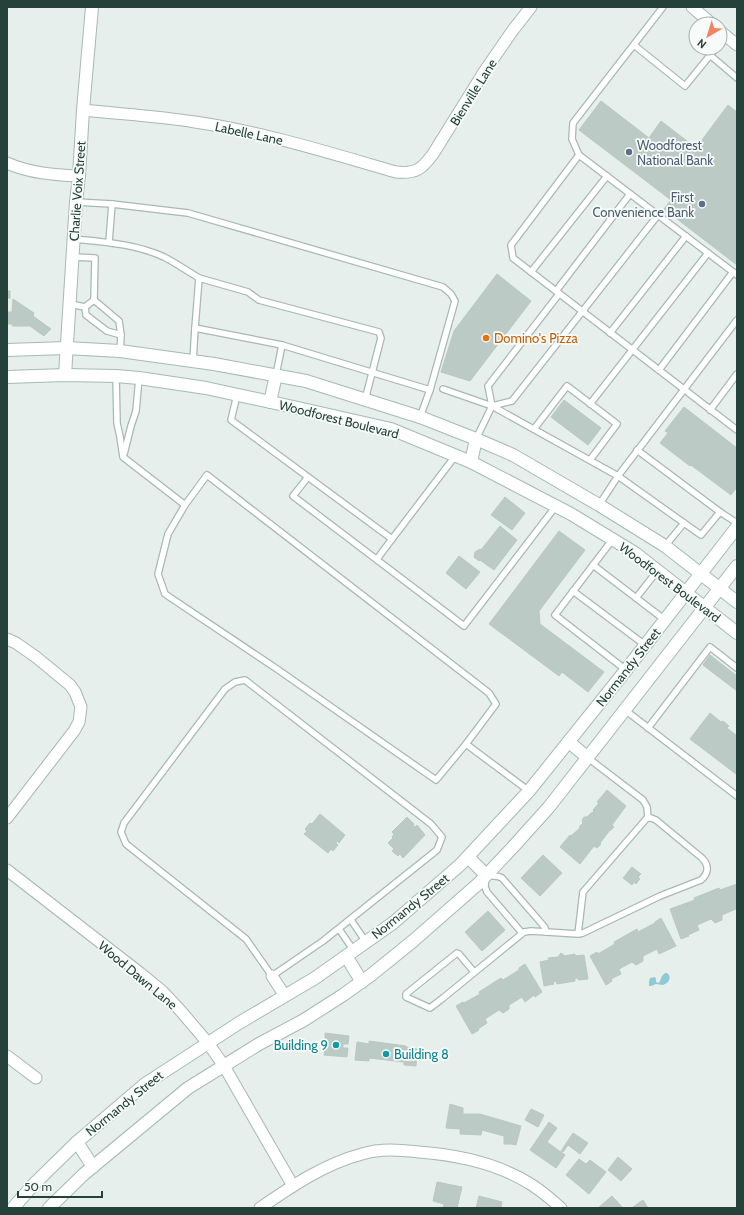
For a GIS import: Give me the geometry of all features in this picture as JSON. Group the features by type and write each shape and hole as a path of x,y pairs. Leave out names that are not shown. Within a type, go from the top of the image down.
{"main road":[{"name":"Charlie Voix Street","path":"65,375 72,257 79,176 82,110 92,7"},
{"name":"Woodforest Boulevard","path":"7,350 66,348 120,351 193,361 306,381 420,417 513,455 599,505 665,546 737,602"},
{"name":"Woodforest Boulevard","path":"7,377 65,375 139,378 206,388 391,429 471,462 571,514 635,553 737,633"},
{"path":"270,402 276,375"},
{"path":"471,462 476,439"},
{"name":"Normandy Street","path":"13,1208 33,1185 77,1142 145,1084 208,1043 315,978 350,954 393,923 460,865 529,791 646,645 737,528"},
{"name":"Normandy Street","path":"49,1208 84,1174 188,1088 259,1044 304,1020 344,995 413,941 478,884 514,847 549,807 737,566"},
{"path":"569,742 588,758"},
{"path":"468,857 486,875"},
{"path":"350,954 362,982"},
{"path":"77,1142 93,1167"}],"street":[{"name":"Bienville Lane","path":"412,172 426,163 434,154 484,72 530,7"},
{"path":"692,7 703,16"},
{"path":"728,41 737,46"},
{"name":"Labelle Lane","path":"82,110 195,122 244,131 328,152 396,172 412,172"},
{"path":"7,163 35,172 79,176"},
{"path":"7,639 36,657 70,685 75,692 81,707 79,722 68,740 7,818"},
{"name":"Wood Dawn Lane","path":"7,870 162,991 179,1009 208,1043 224,1066 293,1186"},
{"path":"272,976 285,996"},
{"path":"7,1056 36,1078"},
{"path":"260,1208 293,1186 329,1166 363,1153 386,1150 404,1150 461,1157 486,1163 522,1179 544,1193 561,1208"}],"lane":[{"path":"659,370 735,274 579,155 572,138 573,123 663,7"},
{"path":"634,45 685,86 711,56 737,78"},
{"path":"579,155 511,245 513,258 710,410 736,428"},
{"path":"531,272 607,176"},
{"path":"476,439 492,406 488,386 630,194"},
{"path":"76,202 112,204 188,213 444,287 455,301 430,390 420,417"},
{"path":"109,242 112,204"},
{"path":"492,406 512,401 658,215"},
{"path":"610,333 686,236"},
{"path":"74,239 109,242 144,249 165,258 199,278 248,292 259,300 379,332 381,338 365,400"},
{"path":"590,404 708,253"},
{"path":"72,257 95,258 94,300"},
{"path":"193,361 199,278"},
{"path":"70,304 85,307 94,300"},
{"path":"94,300 120,321 120,351"},
{"path":"85,307 86,315 107,331 121,335"},
{"path":"599,505 618,476 737,320"},
{"path":"195,328 282,345 430,390"},
{"path":"276,375 282,345"},
{"path":"710,410 737,374"},
{"path":"116,376 117,422 123,457 184,505"},
{"path":"123,457 136,411 139,378"},
{"path":"534,429 567,386 617,424 590,460"},
{"path":"443,389 492,406 590,460 618,476 701,536 720,512"},
{"path":"237,395 231,420 392,539"},
{"path":"638,450 720,512 737,523"},
{"path":"377,559 456,455"},
{"path":"207,475 489,693 496,704 466,744 436,780 277,669 165,594 158,574 168,534 184,505 207,475"},
{"path":"308,477 293,496 464,626 556,506"},
{"path":"665,546 684,523"},
{"path":"613,539 555,615 626,670"},
{"path":"593,566 665,620"},
{"path":"636,598 658,570"},
{"path":"573,591 646,645"},
{"path":"648,728 710,647 737,668"},
{"path":"245,680 431,824 442,837 437,850 351,920 272,976 246,939 126,844 121,832 124,823 225,689 235,682 245,680"},
{"path":"625,710 737,796"},
{"path":"466,744 529,791"},
{"path":"588,758 643,800 647,807 648,818"},
{"path":"474,972 459,954 457,954 406,994 406,997 430,1008 474,972 522,932 528,931 578,934 660,896 699,881 706,874 706,862 656,820 648,818 645,819 583,892 578,934"},
{"path":"522,932 486,890 486,875 499,876 502,878 546,928 546,932"},
{"path":"351,920 366,942"},
{"path":"339,929 350,954"}],"water":[{"path":"665,973 667,973 670,977 667,983 663,985 656,984 649,986 650,978 655,977 656,982 659,983"}],"building":[{"path":"601,101 649,138 661,121 696,148 728,105 737,112 737,265 664,209 671,200 579,130"},
{"path":"497,274 531,301 470,381 441,372 454,331"},
{"path":"7,291 10,291 10,298 7,298"},
{"path":"13,299 34,313 33,316 51,329 44,336 30,326 12,326 13,324 7,324 7,312 12,312"},
{"path":"564,400 601,428 588,445 551,417"},
{"path":"684,407 737,448 737,487 731,495 660,443 668,433 665,431"},
{"path":"505,497 525,513 512,530 491,515"},
{"path":"500,526 517,540 494,570 474,557 475,552 480,549 481,550"},
{"path":"559,531 585,550 539,611 540,624 604,672 588,692 562,672 559,676 489,624"},
{"path":"459,556 480,572 466,589 446,573"},
{"path":"710,655 737,676 737,691 703,665"},
{"path":"710,713 721,722 723,721 729,726 727,728 737,736 736,774 690,739"},
{"path":"607,790 626,806 612,825 614,827 600,843 601,844 597,848 594,846 580,864 560,847 570,835 571,836 580,828 579,827 583,823 582,820 584,817 587,817 594,811 593,810 599,803 597,802"},
{"path":"320,814 345,835 339,843 337,841 336,843 338,845 333,851 331,849 328,853 304,834 307,831 305,829 310,823 312,824"},
{"path":"407,817 414,824 413,826 415,827 417,825 425,835 403,858 400,854 398,856 392,851 394,849 388,843 393,838 392,837 394,834 392,832"},
{"path":"543,855 562,873 540,896 521,878"},
{"path":"632,867 641,874 638,877 640,879 636,884 634,882 632,885 623,878"},
{"path":"737,884 737,910 736,909 722,915 722,920 715,923 711,919 697,925 699,930 681,939 670,909 695,900 694,898 719,888 720,890"},
{"path":"488,911 505,930 482,951 465,932"},
{"path":"661,918 676,946 659,954 657,949 643,956 643,961 636,965 632,962 619,969 621,974 611,979 612,981 606,985 590,956 597,952 598,954 615,944 614,942 637,929 638,932"},
{"path":"561,953 565,956 575,954 575,956 584,955 588,979 578,980 578,978 575,978 575,981 557,984 556,981 553,982 554,984 544,986 540,962 549,960 548,958 558,957"},
{"path":"525,964 542,992 535,997 534,995 525,1002 522,997 509,1005 509,1009 503,1013 499,1010 485,1019 487,1023 472,1034 456,1006 480,994 479,992 501,978 503,980 519,970 519,968"},
{"name":"Building 9","path":"325,1033 349,1036 348,1044 343,1044 343,1048 348,1048 347,1057 324,1055 325,1046 328,1047 329,1043 325,1042"},
{"name":"Building 8","path":"369,1041 417,1049 416,1066 404,1065 404,1062 369,1058 369,1061 355,1060 357,1042 369,1044"},
{"path":"450,1104 463,1108 463,1114 480,1114 521,1126 516,1145 504,1144 504,1136 482,1130 481,1135 460,1134 460,1129 446,1128"},
{"path":"531,1109 544,1115 538,1127 525,1120"},
{"path":"549,1122 557,1128 547,1142 565,1155 556,1168 530,1150"},
{"path":"573,1133 588,1143 580,1154 568,1145 563,1152 561,1151"},
{"path":"618,1157 632,1169 621,1181 608,1170"},
{"path":"579,1159 586,1164 590,1160 606,1172 589,1194 566,1175"},
{"path":"437,1182 462,1187 457,1208 443,1208 444,1204 433,1201"},
{"path":"479,1196 502,1202 501,1208 476,1208"},
{"path":"612,1196 623,1208 598,1208"},
{"path":"643,1200 648,1208 633,1207"}],"place":[{"name":"Woodforest National Bank","path":"629,152"},
{"name":"First Convenience Bank","path":"702,204"},
{"name":"Domino's Pizza","path":"486,338"},
{"name":"Building 9","path":"336,1045"},
{"name":"Building 8","path":"386,1054"}]}
